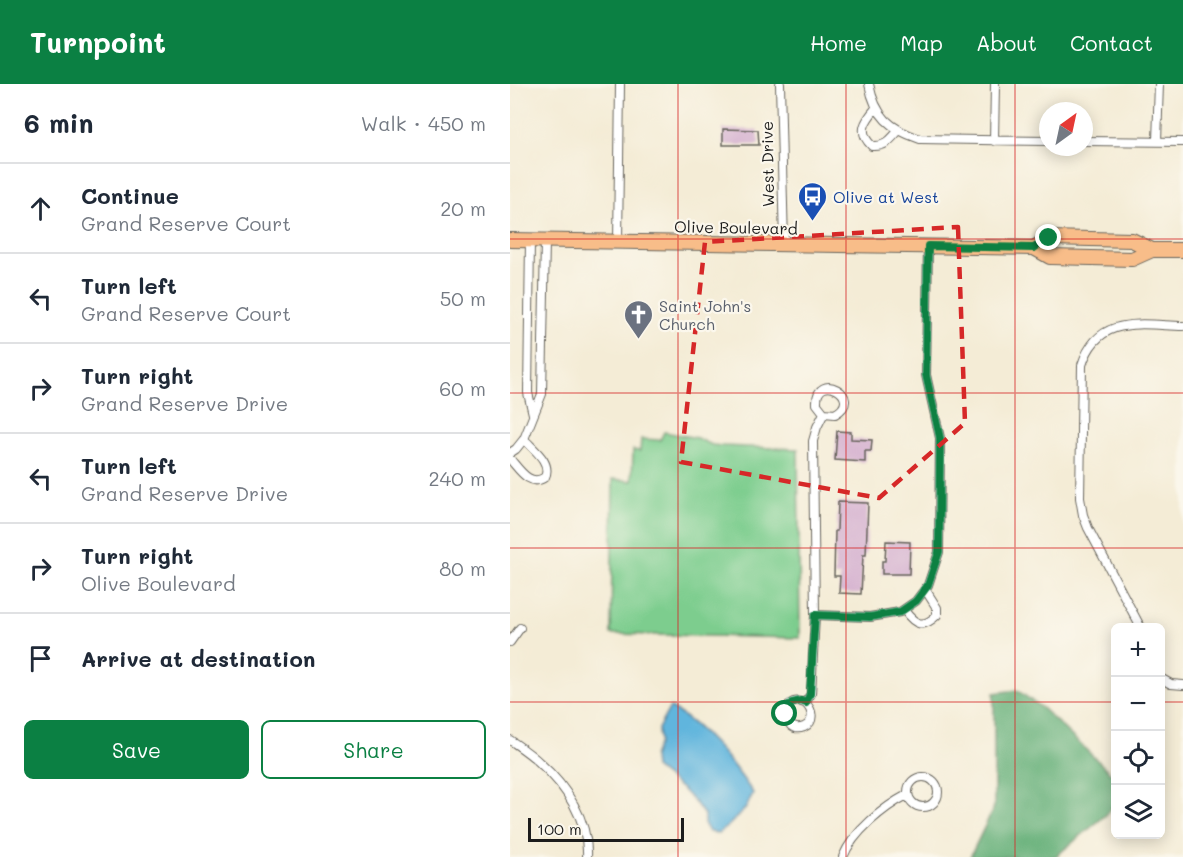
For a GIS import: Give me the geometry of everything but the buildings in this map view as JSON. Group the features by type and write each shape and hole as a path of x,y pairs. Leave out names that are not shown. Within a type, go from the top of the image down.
{"main road":[{"name":"Olive Boulevard","path":"510,240 1034,248 1049,238 1061,238 1132,240 1152,250 1183,250"}],"street":[{"path":"618,242 620,84"},
{"name":"West Drive","path":"780,84 784,244"},
{"path":"869,84 872,100 878,112 906,135 920,139 1039,141"},
{"path":"994,141 995,84"},
{"path":"1157,141 1159,84"},
{"path":"876,108 867,119 863,129 866,140 872,146 880,146 888,142 899,130"},
{"path":"1093,141 1183,142"},
{"path":"530,240 528,393 533,414"},
{"path":"510,453 524,439 542,394 545,241"},
{"path":"815,615 870,617 904,610 916,601 928,585 939,552 940,438 926,375 928,246"},
{"path":"1139,623 1088,528 1082,509 1080,498 1082,365 1086,352 1095,340 1110,329 1136,325 1183,326"},
{"path":"806,703 810,694 815,615 813,441 824,413"},
{"path":"510,459 530,480 537,482 545,477 548,470 546,464 524,439"},
{"path":"904,610 918,624 925,624 937,615 937,608 925,589"},
{"path":"510,642 520,628"},
{"path":"1165,680 1171,684 1183,685"},
{"path":"510,740 539,762 566,793 578,814 585,833 587,857"},
{"path":"843,857 856,836 894,802 908,795"}],"highlighted area":[{"path":"958,227 965,423 879,498 681,462 705,242"}],"green space":[{"path":"664,432 697,438 712,445 798,449 800,638 611,634 613,479 632,481 633,450 640,451 641,439 660,440"},
{"path":"1017,690 1042,708 1111,773 1111,808 1055,857 970,857 994,807 994,693"}],"water":[{"path":"670,707 716,745 753,793 746,808 719,833 709,832 704,823 704,815 697,805 683,790 654,767 653,757 659,742 658,729"}],"place":[{"name":"Olive at West","path":"812,222"},
{"name":"Saint John's Church","path":"638,340"}],"route":[{"path":"785,714 789,705 797,701 806,703 810,694 815,615 870,617 904,610 916,601 928,585 939,552 940,438 926,375 928,246 1034,248 1049,238"}]}
